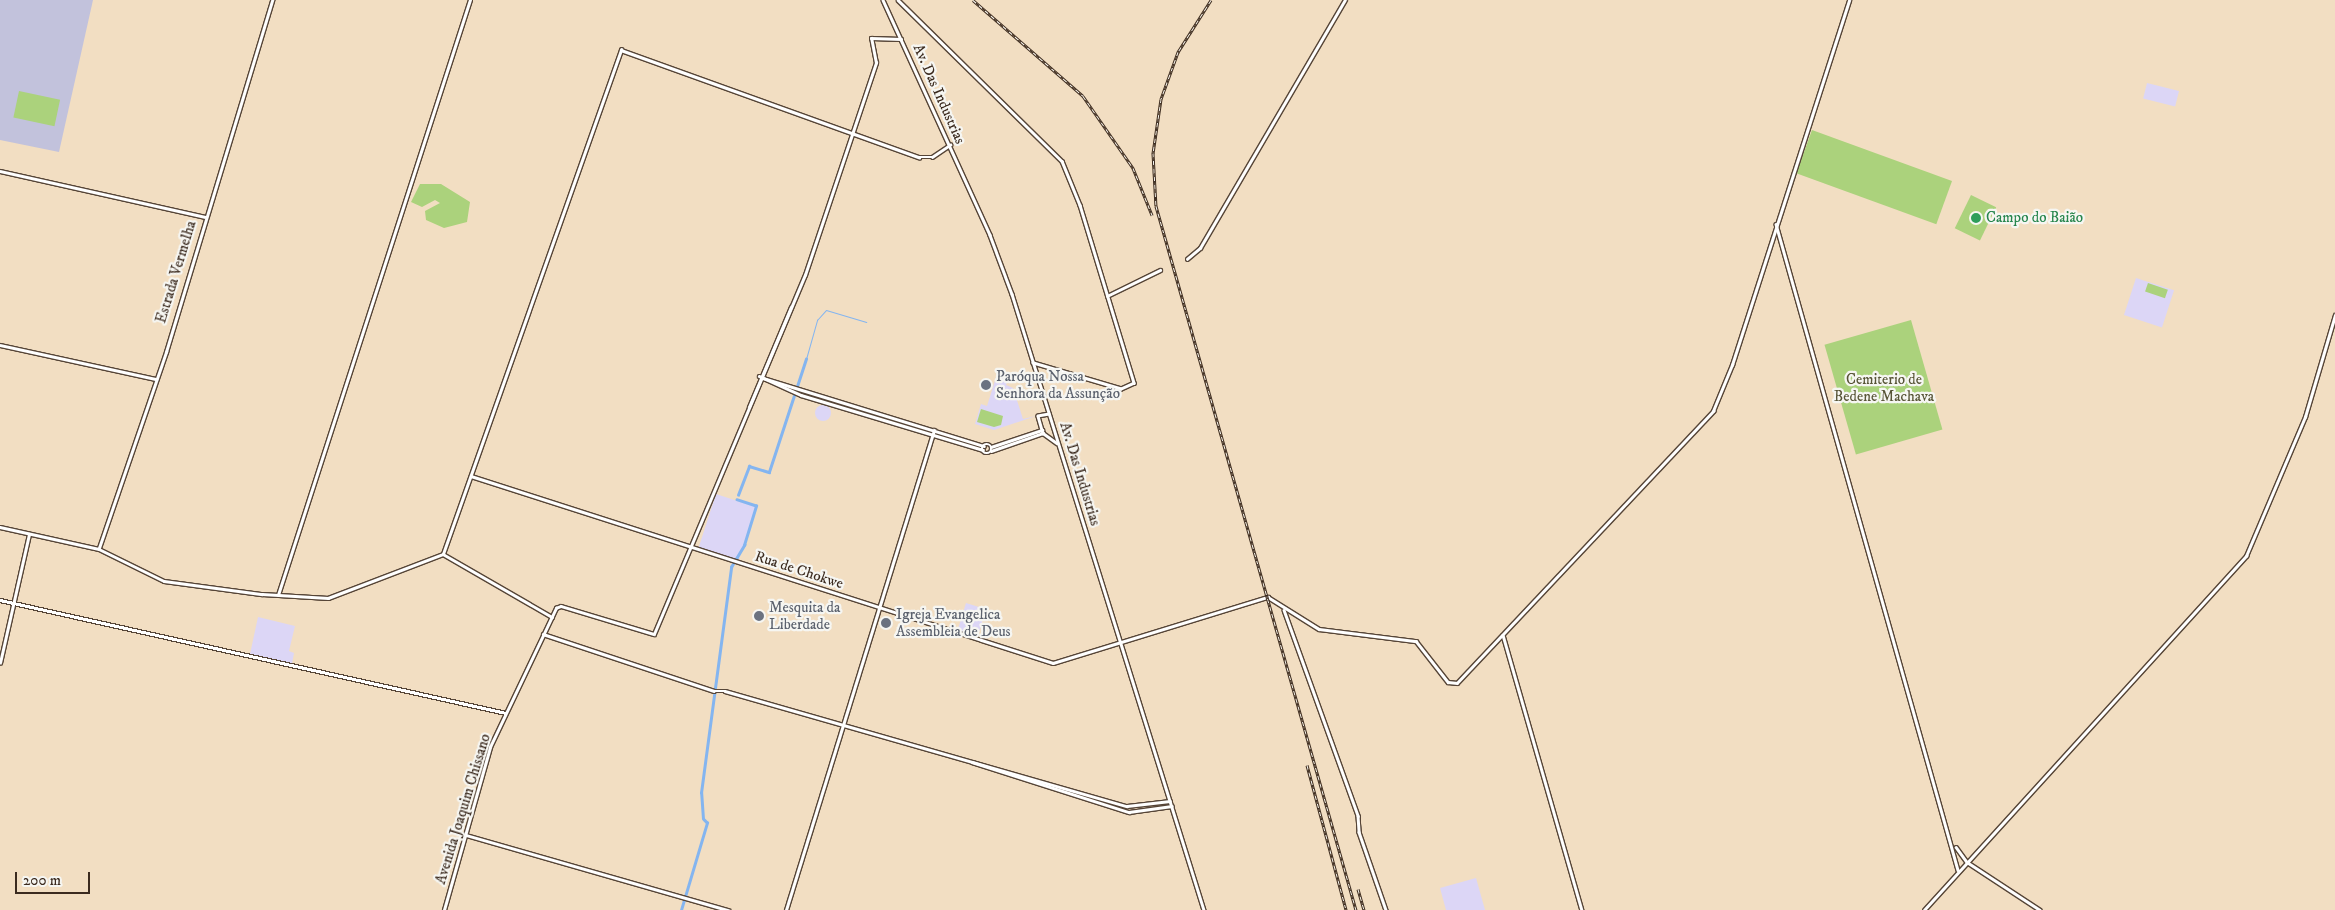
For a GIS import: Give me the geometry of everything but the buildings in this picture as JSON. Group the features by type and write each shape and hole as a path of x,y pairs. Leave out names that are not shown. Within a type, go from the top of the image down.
{"street":[{"name":"Estrada Vermelha","path":"99,549 156,379 204,217 272,0"},
{"path":"278,595 470,0"},
{"name":"Av. Das Industrias","path":"883,0 996,250 1204,910"},
{"path":"898,0 1062,161 1134,383 1121,389 1033,363"},
{"path":"1187,259 1200,248 1345,0"},
{"path":"1284,608 1325,630 1416,642 1454,684 1503,636 1713,412 1732,365 1849,0"},
{"path":"691,547 791,306 853,131 877,59 871,38 902,39"},
{"path":"0,527 99,549 164,581 278,595 328,598 443,554 621,50 853,131 918,157 932,157 950,145"},
{"path":"0,171 204,217"},
{"path":"1776,223 1842,449 1900,672 1954,845 1958,871"},
{"path":"1107,296 1160,270"},
{"path":"1924,910 2246,556 2304,417 2335,316"},
{"path":"0,345 156,379"},
{"path":"761,377 801,394 984,446 991,447 1026,437"},
{"path":"761,377 934,432 983,450 991,451 1043,431"},
{"path":"1049,414 1038,416 1043,431 1058,444"},
{"path":"786,910 840,724 934,432"},
{"path":"983,450 984,446"},
{"name":"Rua de Chokwe","path":"471,476 1053,663 1268,597 1284,608"},
{"path":"0,663 28,534"},
{"name":"Avenida Joaquim Chissano","path":"444,910 490,747 543,634 558,607 654,636 691,547"},
{"path":"443,554 552,617"},
{"path":"0,600 506,713"},
{"path":"1284,608 1358,816 1359,832 1386,910"},
{"path":"543,634 713,691 1015,772 1128,807 1170,801"},
{"path":"1503,636 1582,910"},
{"path":"972,762 1014,777 1129,812 1172,806"},
{"path":"1014,777 1015,772"},
{"path":"466,835 718,909 728,910"},
{"path":"1954,845 1967,862 2040,910"}],"shaded area":[{"path":"0,0 93,0 59,152 0,140"},
{"path":"2147,83 2179,91 2175,107 2143,99"},
{"path":"2136,278 2174,290 2162,327 2124,315"},
{"path":"998,371 1010,374 1006,385 1013,388 1023,419 1036,416 994,430 975,424 981,404 987,406"},
{"path":"823,405 829,407 831,413 829,419 823,421 817,419 815,413 817,407"},
{"path":"716,494 756,507 738,561 698,548"},
{"path":"966,603 986,609 978,637 958,631"},
{"path":"258,617 295,626 289,651 294,653 292,664 250,654"},
{"path":"1476,878 1485,910 1446,910 1440,888"}],"green space":[{"path":"19,91 60,100 54,126 13,117"},
{"path":"1812,130 1952,181 1936,224 1796,173"},
{"path":"420,184 441,184 470,202 467,222 444,228 426,220 425,211 440,203 435,200 422,207 411,202"},
{"name":"Campo do Baião","path":"1971,195 1996,207 1980,241 1955,228"},
{"path":"2148,283 2168,290 2165,298 2145,292"},
{"name":"Cemiterio de Bedene Machava","path":"1911,320 1942,430 1856,454 1824,345"},
{"path":"981,409 1003,416 1001,425 994,427 977,422"}],"waterway":[{"path":"806,359 817,320 826,310 866,322"},
{"path":"738,495 749,466 769,472 806,359"},
{"path":"703,819 701,793 731,567 744,545 756,506 737,500"},
{"path":"681,910 707,823 704,820"}],"railway":[{"path":"973,0 1083,96 1133,168 1152,215"},
{"path":"1211,0 1178,52 1161,99 1153,153 1156,206 1356,910"},
{"path":"1307,765 1346,910"},
{"path":"1358,889 1364,910"}],"place":[{"name":"Campo do Baião","path":"1976,218"},
{"name":"Paróqua Nossa Senhora da Assunção","path":"986,385"},
{"name":"Mesquita da Liberdade","path":"759,616"},
{"name":"Igreja Evangelica Assembleia de Deus","path":"886,623"}]}
